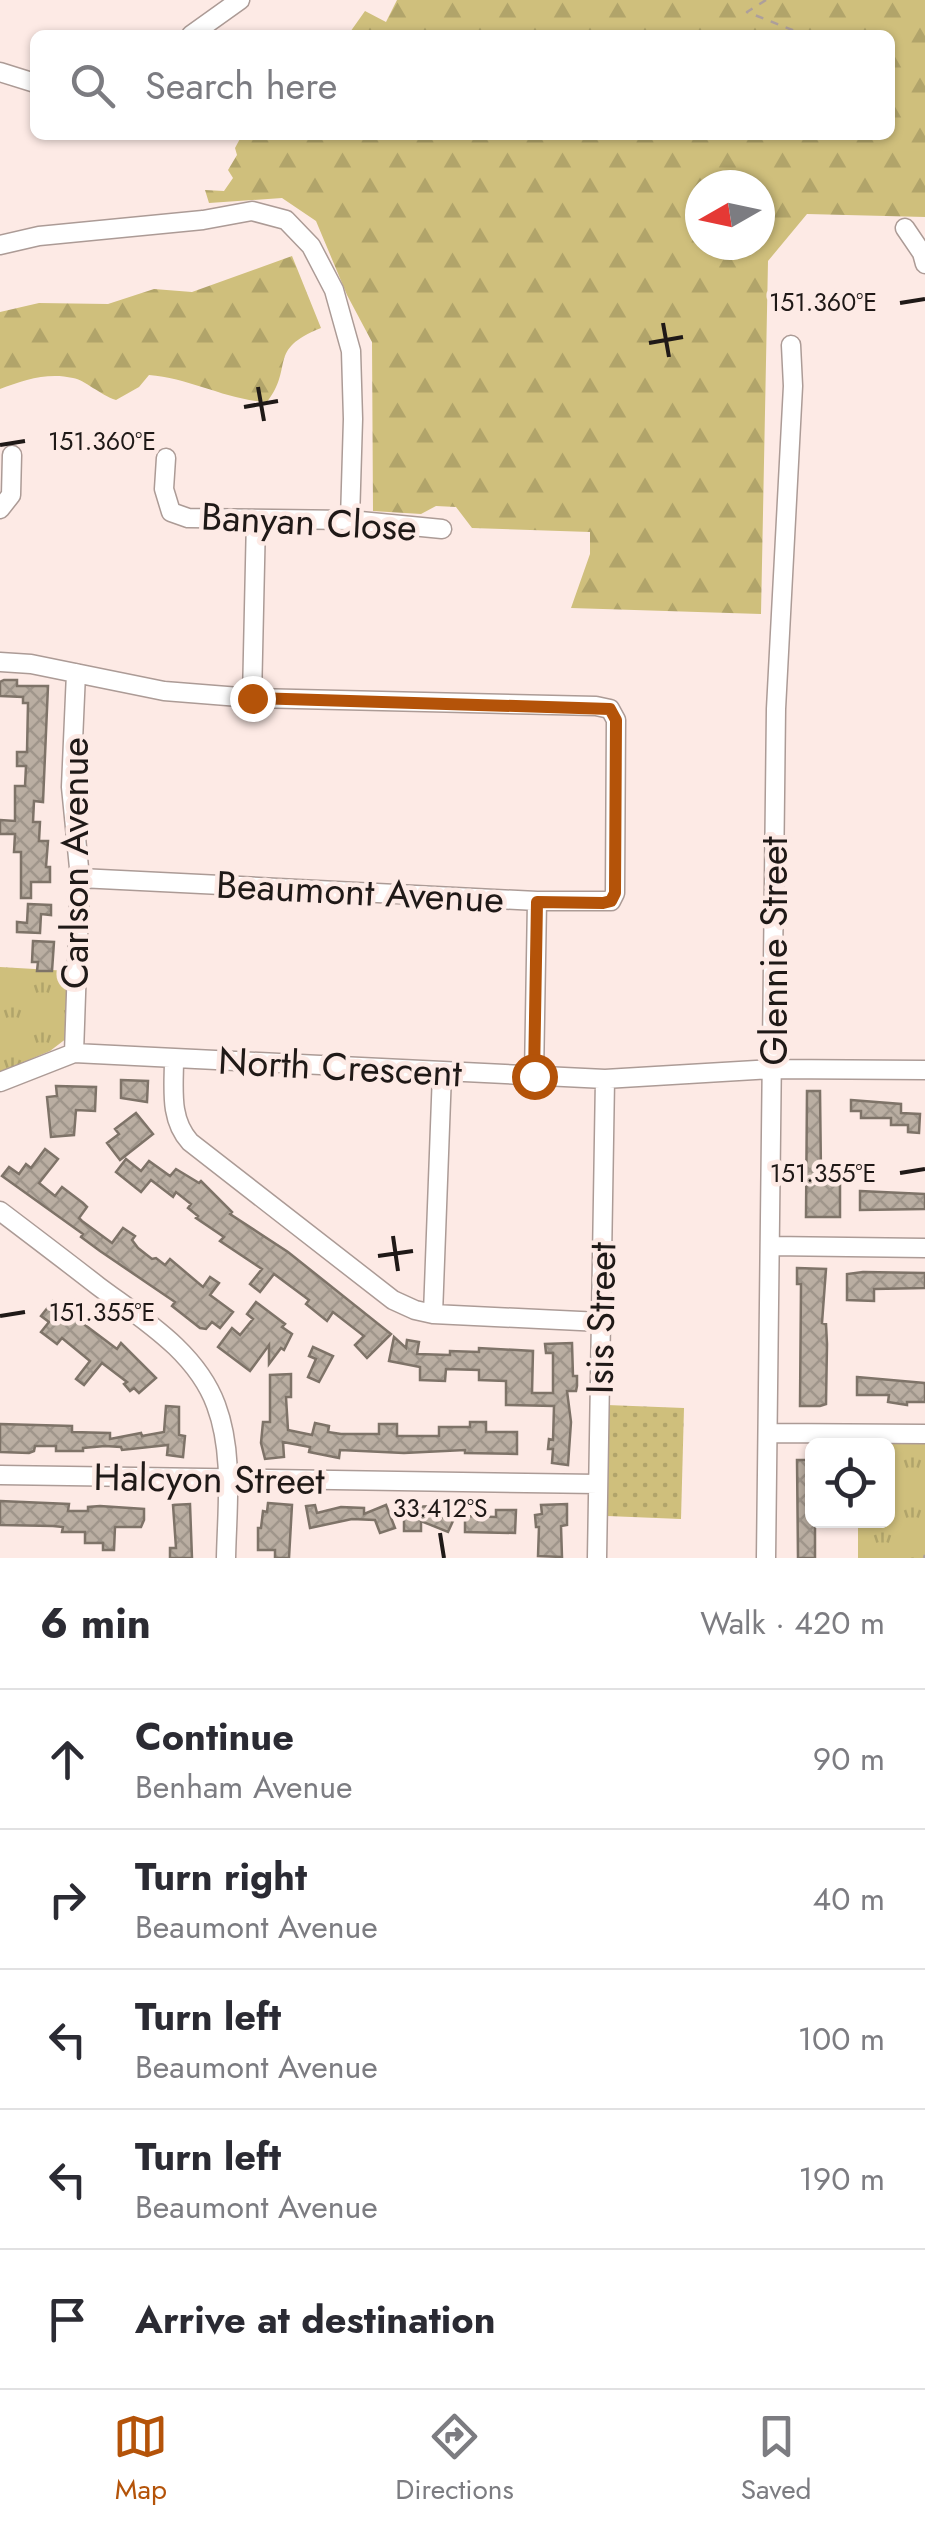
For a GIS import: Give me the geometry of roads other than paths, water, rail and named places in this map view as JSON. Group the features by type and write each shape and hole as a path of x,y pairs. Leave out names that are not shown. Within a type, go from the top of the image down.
{"street":[{"path":"198,30 240,0"},
{"path":"0,72 30,81"},
{"path":"0,245 39,236 203,220 252,211 286,220 311,246 334,290 351,351 350,520"},
{"path":"905,228 925,264"},
{"name":"Glennie Street","path":"766,1558 776,709 793,386 791,345"},
{"path":"0,508 11,495 12,455"},
{"name":"Banyan Close","path":"166,458 164,489 171,512 188,518 350,520 442,530"},
{"path":"252,698 256,519"},
{"name":"Beaumont Avenue","path":"0,662 164,691 252,698 610,709 616,720 615,893 611,901 537,902 80,878"},
{"name":"Carlson Avenue","path":"74,1053 80,878 71,787 76,673"},
{"path":"534,1076 537,902"},
{"name":"North Crescent","path":"0,1082 74,1053 606,1079 773,1069 925,1070"},
{"path":"174,1059 174,1114 180,1131 393,1300 433,1314 602,1322"},
{"path":"433,1314 442,1073"},
{"name":"Isis Street","path":"597,1558 606,1079"},
{"path":"0,1211 166,1337 198,1370 219,1416 228,1480 226,1558"},
{"path":"771,1246 925,1248"},
{"path":"768,1434 925,1434"},
{"name":"Halcyon Street","path":"0,1475 598,1484"}]}
